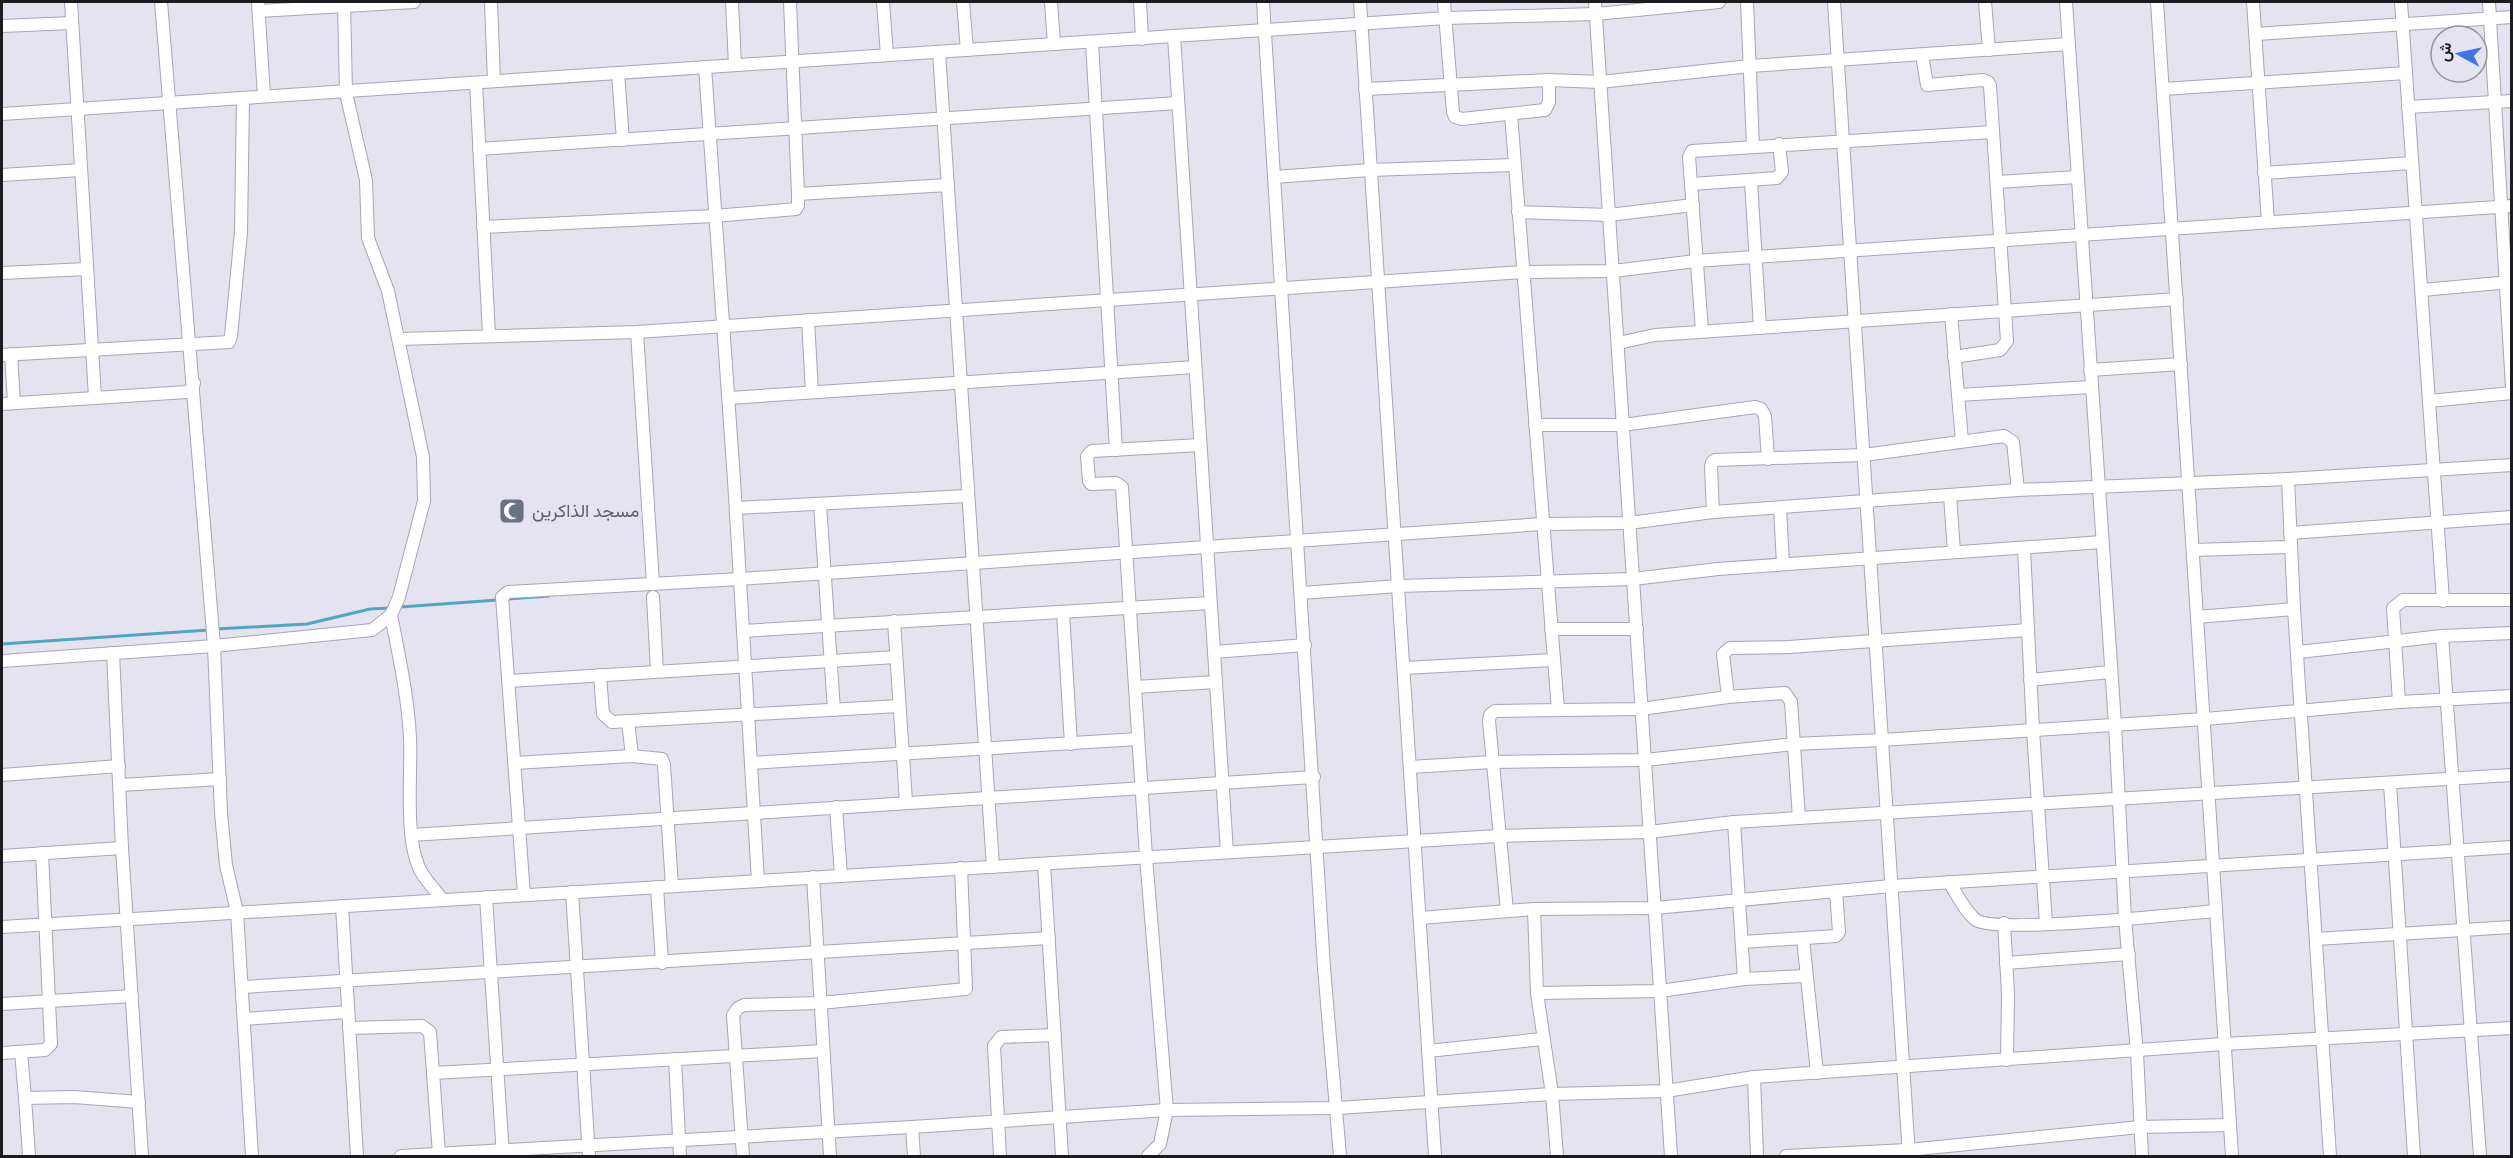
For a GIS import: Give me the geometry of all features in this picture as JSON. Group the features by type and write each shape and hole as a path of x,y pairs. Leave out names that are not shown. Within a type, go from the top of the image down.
{"street":[{"path":"71,2 95,397"},
{"path":"161,2 168,103 183,247 214,646 226,865 237,912 252,1156"},
{"path":"264,96 258,6 414,2"},
{"path":"491,2 494,81"},
{"path":"732,2 735,65"},
{"path":"483,227 791,211 798,205 798,194 790,2"},
{"path":"883,2 887,55"},
{"path":"963,2 967,50"},
{"path":"1051,2 1054,44"},
{"path":"1140,2 1142,39"},
{"path":"1263,2 1314,777 1324,968 1341,1156"},
{"path":"1360,2 1435,1156"},
{"path":"1444,2 1455,117 1462,119 1545,110 1549,102 1549,80"},
{"path":"2,114 264,96 346,93 494,81 1596,8 1719,2"},
{"path":"1747,2 1753,146"},
{"path":"1834,2 1864,455 1870,592 1876,641 1909,1153"},
{"path":"1985,2 1989,50"},
{"path":"2066,2 2115,724 2125,920 2130,954 2137,1052 2142,1156"},
{"path":"2157,2 2232,1156"},
{"path":"2253,2 2268,222"},
{"path":"2401,2 2443,601"},
{"path":"2489,2 2493,102 2506,206 2511,387"},
{"path":"2,661 214,646 372,630 391,615 399,597 424,501 423,457 388,291 368,238 364,171 346,93 344,4"},
{"path":"1596,8 1671,1156"},
{"path":"2256,34 2511,17"},
{"path":"2,26 72,22"},
{"path":"1173,36 1227,852"},
{"path":"1092,43 1105,301 1116,450"},
{"path":"1365,89 1549,80 1600,82 1750,66 1922,56 2069,44"},
{"path":"939,52 993,867"},
{"path":"1922,56 1927,85 1983,80 1988,82 1994,132 2006,311 2005,347 2000,350 1954,357"},
{"path":"705,67 708,134 729,398 758,881"},
{"path":"618,73 623,140"},
{"path":"2163,89 2406,73"},
{"path":"476,83 489,335"},
{"path":"194,383 192,389 187,392 8,403 6,355 229,342 241,232 243,98"},
{"path":"2408,107 2511,100"},
{"path":"479,149 1178,104"},
{"path":"1511,114 1558,710"},
{"path":"1702,331 1689,157 1692,151 1994,132"},
{"path":"1692,184 1751,181 1781,176 1779,144"},
{"path":"2264,173 2412,163"},
{"path":"1274,177 1370,170 1514,165"},
{"path":"2,175 81,170"},
{"path":"1997,182 2078,177"},
{"path":"1751,181 1760,328"},
{"path":"798,194 948,185"},
{"path":"1518,212 1609,215 1693,205"},
{"path":"399,339 638,332 1523,272 1613,271 1756,256 2506,206"},
{"path":"2,273 87,269"},
{"path":"2422,290 2508,282"},
{"path":"1618,343 1655,335 1702,331 2177,299"},
{"path":"1951,314 1962,441"},
{"path":"808,320 812,392"},
{"path":"638,332 657,671"},
{"path":"2090,370 2181,364"},
{"path":"729,398 1195,366"},
{"path":"1958,395 2091,387"},
{"path":"2429,401 2511,393"},
{"path":"1535,425 1623,425 1755,407 1761,409 1765,416 1768,459"},
{"path":"1713,512 1712,462 1864,455 1962,441 2008,438 2013,442 2018,490"},
{"path":"1148,1156 1160,1144 1167,1110 1146,857 1122,487 1116,483 1094,484 1089,481 1087,456 1089,453 1116,450 1200,445"},
{"path":"525,895 502,597 505,594 653,590 740,579 825,573 1543,524 1629,523 1713,512 2018,490 2288,479 2511,465"},
{"path":"2288,479 2294,609 2299,652 2330,1156"},
{"path":"1950,495 1954,552"},
{"path":"736,508 967,496"},
{"path":"820,504 834,710"},
{"path":"1780,508 1783,564"},
{"path":"2290,533 2511,517"},
{"path":"1301,592 1398,586 1634,579 1783,564 2102,543"},
{"path":"2193,550 2291,547"},
{"path":"2024,549 2046,924"},
{"path":"2399,702 2393,608 2397,603 2403,600 2511,600"},
{"path":"743,631 1210,603"},
{"path":"2197,616 2294,609"},
{"path":"1063,612 1071,744"},
{"path":"391,615 401,664 410,738 410,807 414,852 422,874 443,900"},
{"path":"894,621 906,802"},
{"path":"1551,628 1636,629"},
{"path":"1728,697 1723,654 1730,648 1790,647 2028,630"},
{"path":"2299,652 2442,636 2511,633"},
{"path":"2442,636 2480,1156"},
{"path":"1214,652 1305,645"},
{"path":"113,653 122,848 142,1156"},
{"path":"509,681 896,657"},
{"path":"1404,668 1554,660"},
{"path":"2030,680 2110,672"},
{"path":"600,675 603,714 612,722 899,706"},
{"path":"1135,687 1216,682"},
{"path":"1507,910 1498,836 1489,721 1490,715 1495,711 1641,709 1728,697 1785,693 1789,696 1799,818"},
{"path":"1410,767 1492,762 1645,760 1794,744 2205,719 2399,702 2511,696"},
{"path":"628,721 632,756"},
{"path":"751,764 1138,739"},
{"path":"515,763 632,756 662,759 672,886"},
{"path":"2,775 119,766"},
{"path":"2,927 1498,836 1649,832 1734,822 2511,775"},
{"path":"412,835 1314,777"},
{"path":"120,785 220,779"},
{"path":"2390,783 2414,1156"},
{"path":"836,807 841,876"},
{"path":"1734,822 1744,979"},
{"path":"1420,918 1507,910 1655,908 1891,886 2511,847"},
{"path":"2,856 122,848"},
{"path":"2,1053 45,1050 51,1044 42,854"},
{"path":"1044,864 1062,1156"},
{"path":"743,1156 734,1015 738,1008 744,1005 820,1003 963,991 967,986 961,868"},
{"path":"813,877 830,1156"},
{"path":"1949,882 1976,920 2046,924 2125,920 2216,911"},
{"path":"657,887 662,963"},
{"path":"1742,942 1803,939 1838,934 1836,891"},
{"path":"572,892 589,1151"},
{"path":"486,897 503,1153"},
{"path":"342,906 357,1156"},
{"path":"1534,909 1537,993 1542,1039 1552,1094 1557,1156"},
{"path":"2004,923 2007,1060"},
{"path":"2316,939 2464,928 2511,927"},
{"path":"242,987 1049,938"},
{"path":"1803,939 1817,1072"},
{"path":"2006,963 2130,954"},
{"path":"1537,993 1660,991 1744,979 1806,976"},
{"path":"2,1004 132,996"},
{"path":"244,1019 348,1012"},
{"path":"349,1028 422,1026 430,1032 439,1154"},
{"path":"401,1156 589,1151 679,1141 1167,1110 1337,1108 1552,1094 1666,1091 1754,1077 1817,1072 2137,1052 2224,1044 2511,1028"},
{"path":"1000,1156 994,1046 1001,1037 1055,1035"},
{"path":"1428,1051 1542,1039"},
{"path":"433,1073 823,1051"},
{"path":"21,1052 29,1156"},
{"path":"675,1059 680,1156"},
{"path":"1754,1077 1757,1156"},
{"path":"25,1098 74,1097 139,1102"},
{"path":"1786,1156 1909,1153 2140,1127 2230,1125"},
{"path":"912,1127 914,1156"}],"waterway":[{"path":"508,599 549,596"},
{"path":"400,607 498,600"},
{"path":"216,629 307,624 370,609 390,608"},
{"path":"2,644 209,630"}],"place":[{"name":"مسجد الذاكرين","path":"512,511"}]}
